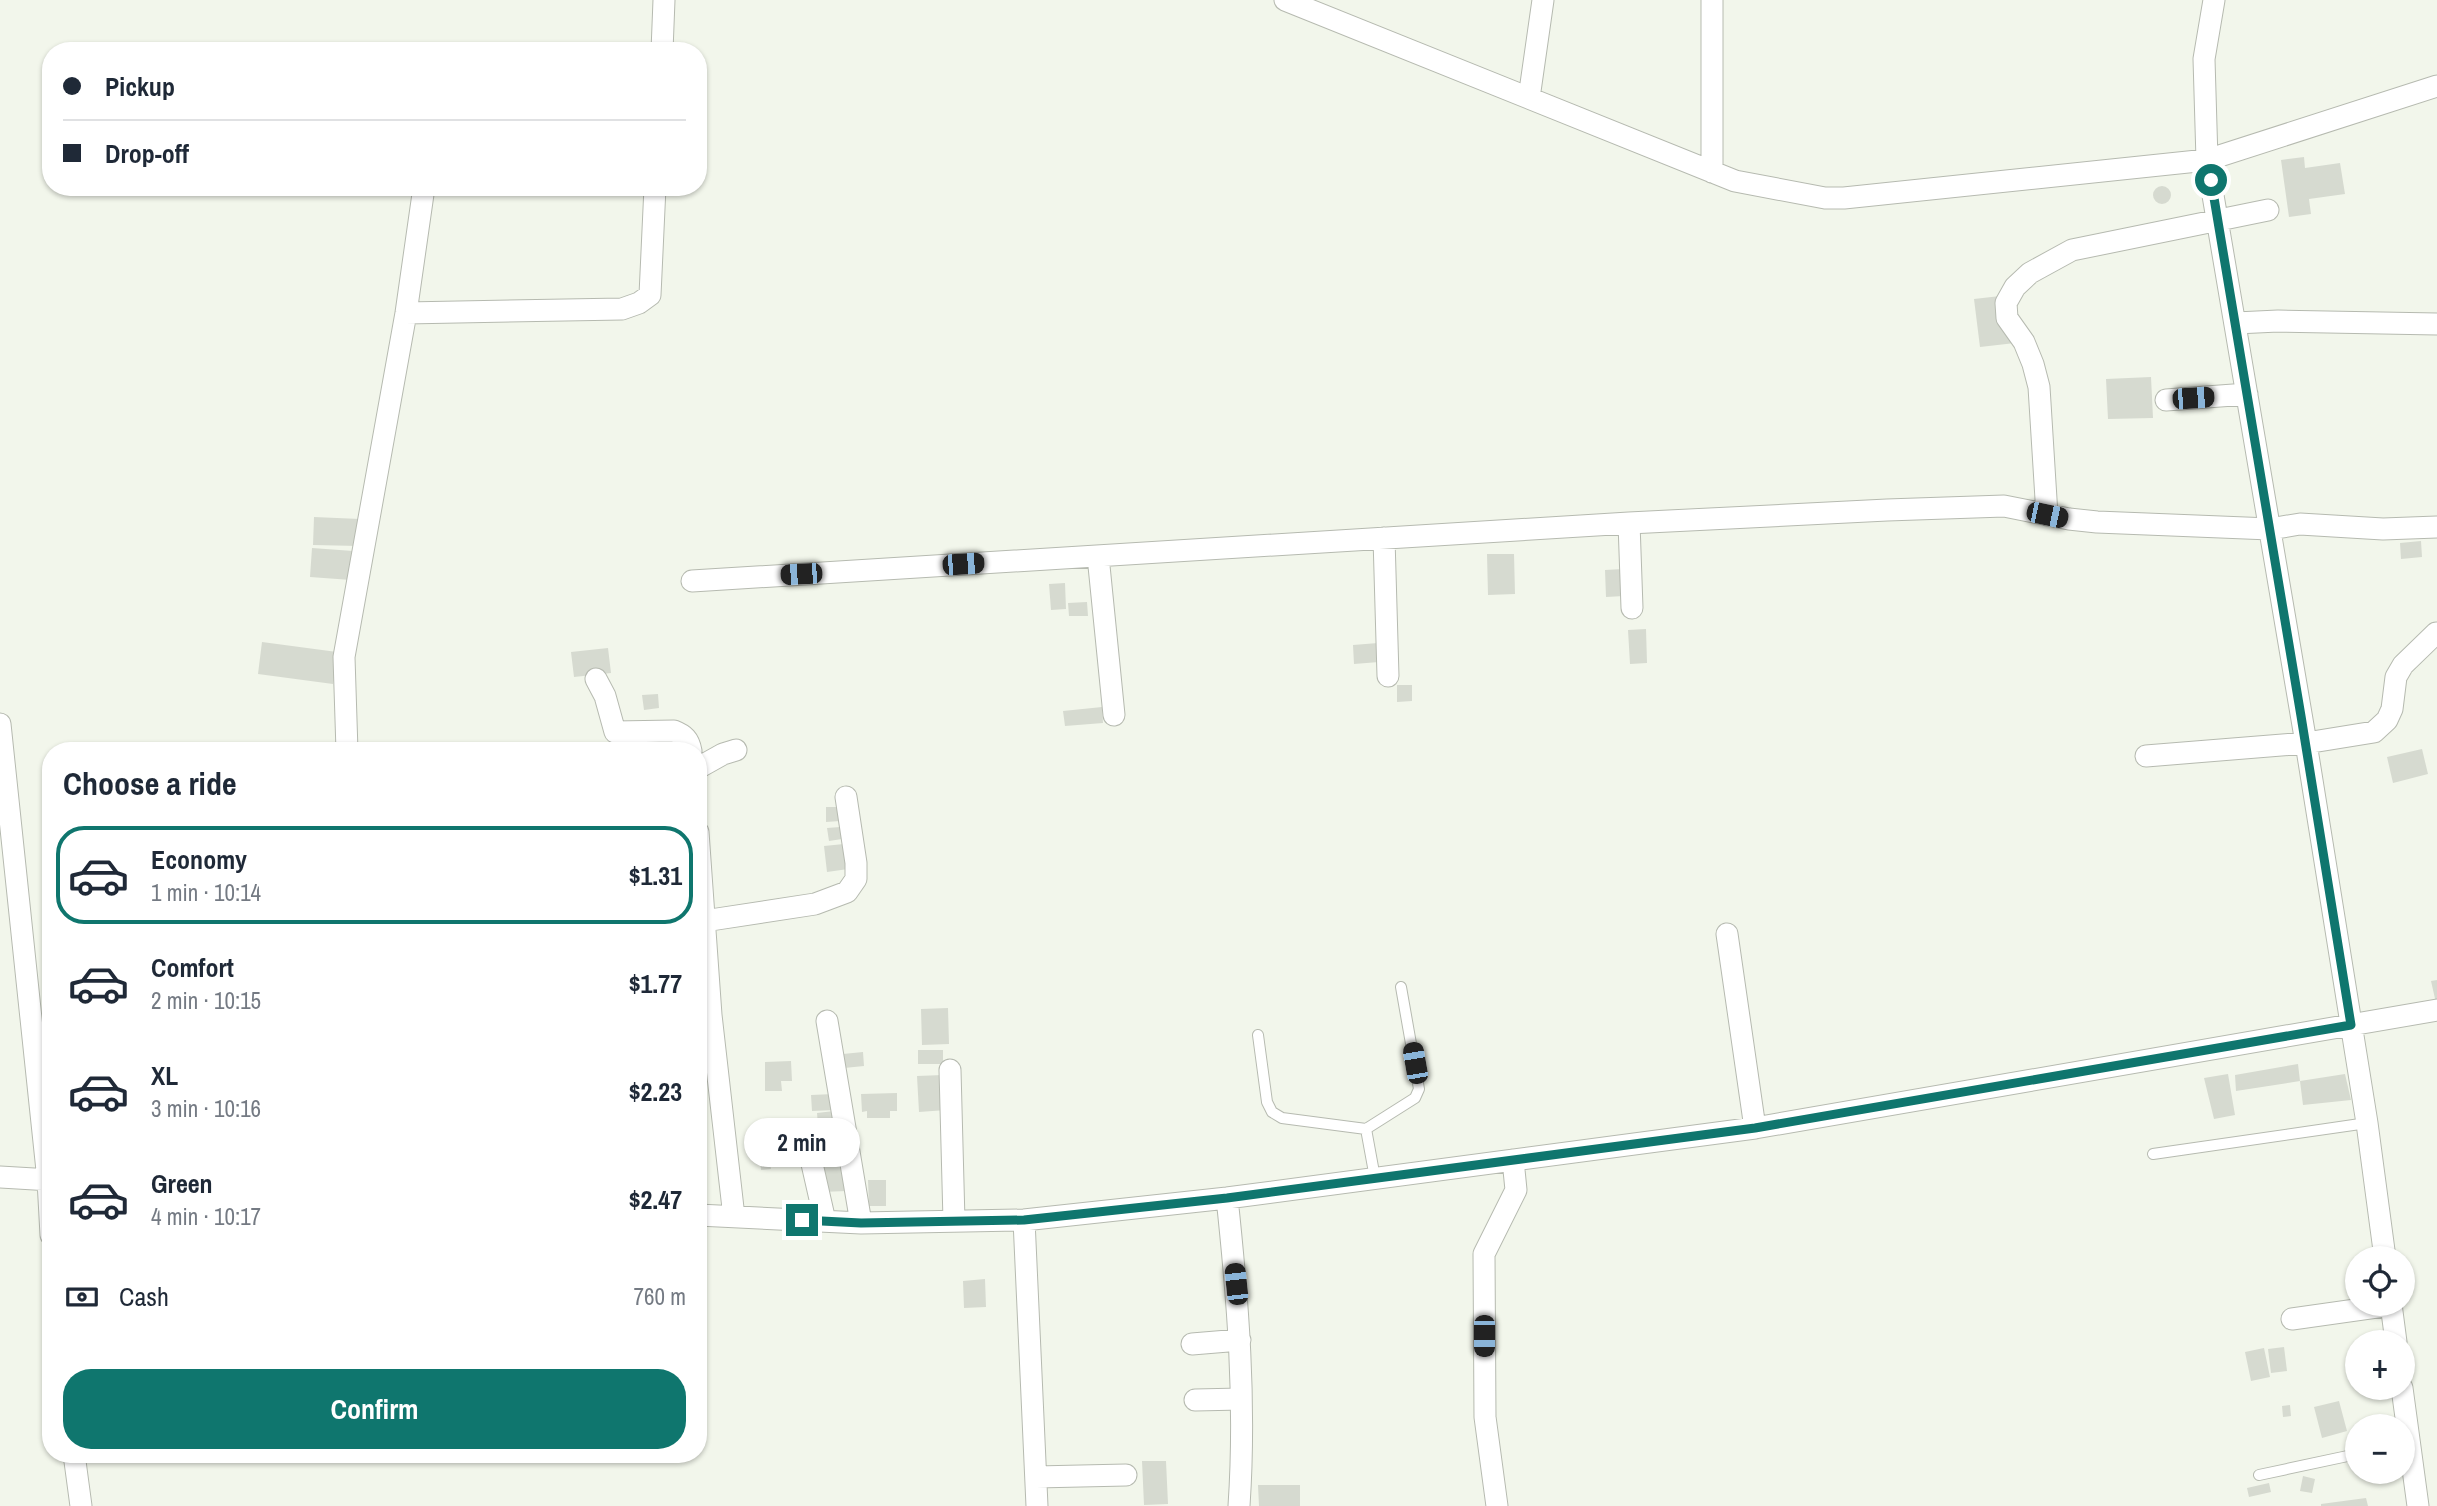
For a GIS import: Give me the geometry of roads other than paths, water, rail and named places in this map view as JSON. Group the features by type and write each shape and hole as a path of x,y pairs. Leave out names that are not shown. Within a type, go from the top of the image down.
{"street":[{"path":"662,42 664,0"},
{"path":"1285,0 1735,181 1825,198 2207,160 2437,86"},
{"path":"1530,99 1543,0"},
{"path":"1712,0 1712,172"},
{"path":"2214,0 2204,60 2207,160 2306,743 2367,1123 2383,1246"},
{"path":"347,742 344,657 406,313 423,196"},
{"path":"406,313 622,309 639,303 650,295 655,196"},
{"path":"2047,515 2039,387 2024,342 2007,318 2006,303 2015,287 2030,272 2072,250 2268,210"},
{"path":"2236,323 2286,321 2437,324"},
{"path":"2166,400 2247,394"},
{"path":"692,581 1629,523 2004,506 2097,522 2270,529 2300,524 2383,529 2437,527"},
{"path":"1629,523 1632,608"},
{"path":"1384,538 1388,676"},
{"path":"1098,556 1114,715"},
{"path":"2146,756 2306,743 2374,732 2387,720 2392,709 2396,677 2403,664 2435,633"},
{"path":"596,679 605,696 615,732 674,731 682,734 689,742"},
{"path":"0,724 42,1107"},
{"path":"707,763 736,750"},
{"path":"707,921 815,904 847,892 856,879 856,863 846,797"},
{"path":"1727,934 1755,1128"},
{"path":"707,961 734,1217"},
{"path":"707,1216 861,1223 1024,1220 1227,1198 1755,1128 2437,1010"},
{"path":"827,1021 861,1223"},
{"path":"950,1070 954,1221"},
{"path":"810,1156 825,1221"},
{"path":"1497,1506 1485,1417 1483,1254 1516,1190 1513,1160"},
{"path":"0,1177 42,1180"},
{"path":"1227,1198 1240,1340 1243,1451 1239,1506"},
{"path":"1024,1220 1037,1506"},
{"path":"2292,1319 2345,1311"},
{"path":"1192,1345 1240,1340"},
{"path":"1195,1400 1241,1399"},
{"path":"75,1463 81,1506"},
{"path":"1036,1477 1126,1475"},
{"path":"2414,1484 2418,1506"}],"lane":[{"path":"1258,1035 1267,1102 1272,1112 1282,1118 1366,1129 1415,1098 1419,1089 1401,987"},
{"path":"2153,1154 2367,1123"},
{"path":"1366,1129 1375,1178"},
{"path":"2259,1475 2345,1457"}]}
